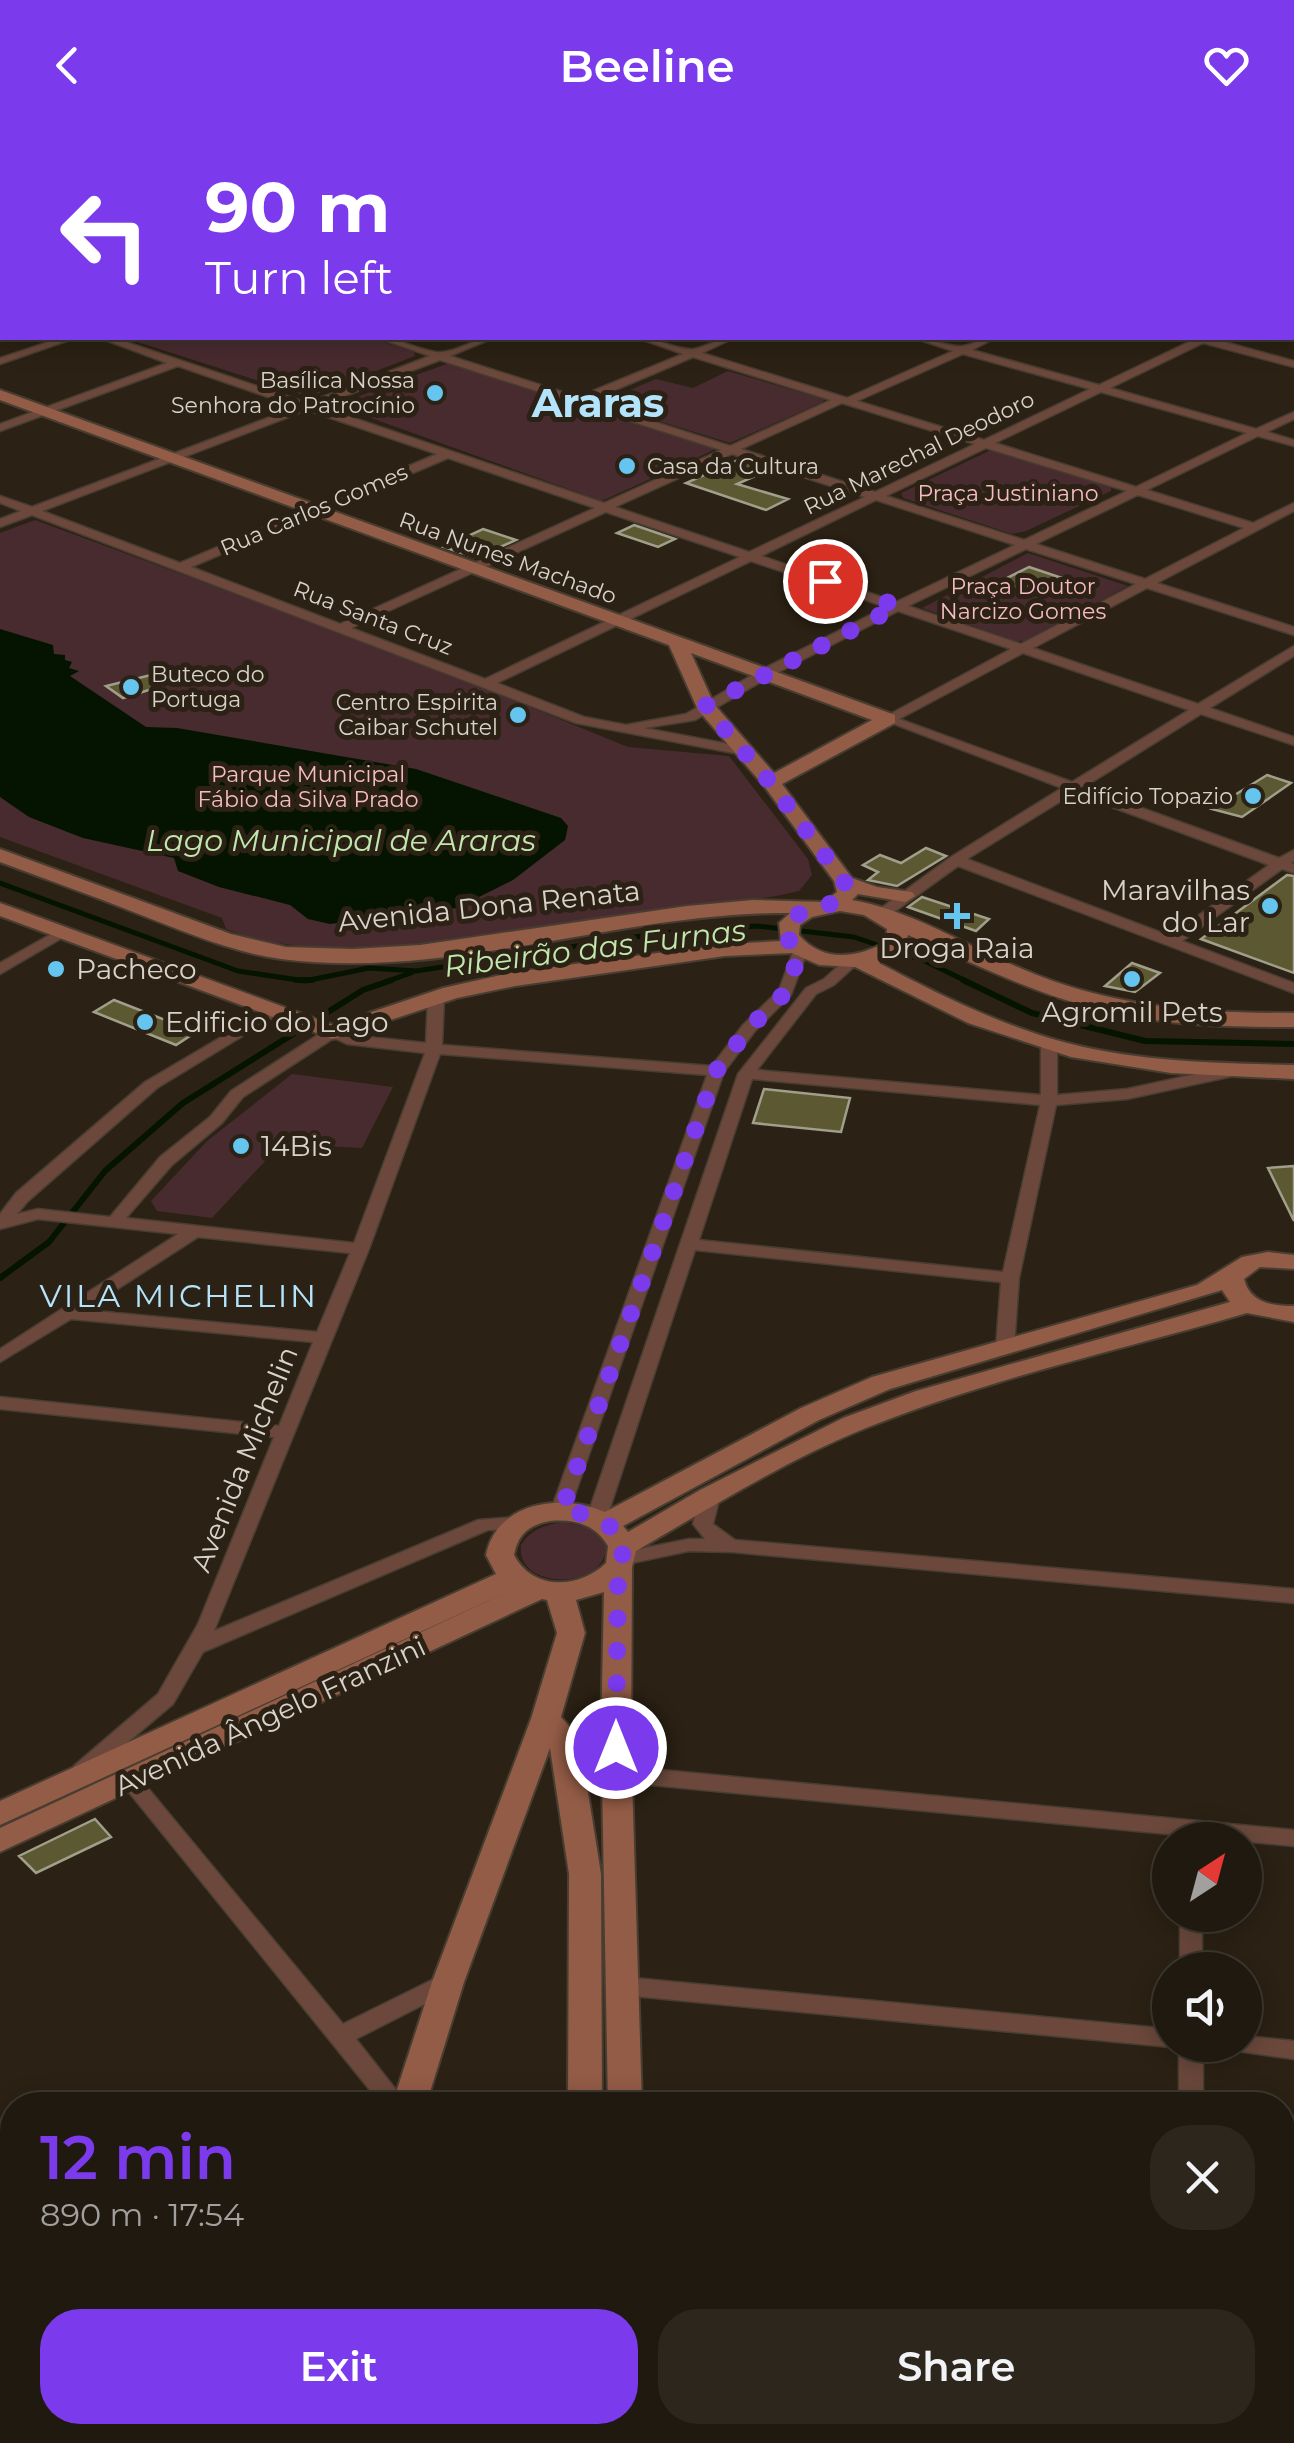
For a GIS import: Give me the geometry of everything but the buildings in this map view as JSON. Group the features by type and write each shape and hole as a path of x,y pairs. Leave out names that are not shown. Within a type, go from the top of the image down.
{"main road":[{"name":"Rua Nunes Machado","path":"0,395 888,719"},
{"path":"676,643 705,706 770,782 844,881 848,892 827,906"},
{"path":"770,782 888,719"},
{"path":"0,910 333,1032 436,998 515,979 725,950 790,932 826,874 828,860"},
{"name":"Avenida Dona Renata","path":"6,866 238,944 313,955 439,948 716,909 790,932 827,906 887,917"},
{"path":"844,881 873,893 905,896"},
{"path":"862,960 896,945 900,937 887,917"},
{"path":"887,917 1053,988 1117,1008 1201,1019 1294,1020"},
{"path":"790,932 814,958 862,960 988,1024 1049,1045 1140,1063 1294,1072"},
{"path":"602,1520 810,1414 880,1383 1206,1290 1259,1260 1292,1261"},
{"path":"1236,1270 1232,1288 1249,1305 1278,1314 1294,1314"},
{"path":"537,1586 594,1585 621,1558 710,1496 852,1424 925,1396 1249,1305"},
{"path":"413,2092 448,1982 558,1738 571,1633 537,1586 504,1567 500,1544 517,1523 562,1510 602,1520 618,1534 621,1558 618,1761 625,2092"},
{"name":"Avenida Ângelo Franzini","path":"0,1841 537,1586"},
{"name":"Avenida Ângelo Franzini","path":"0,1814 537,1586"},
{"path":"558,1738 618,1761"},
{"path":"558,1738 585,1874 585,2092"}],"street":[{"path":"0,362 64,340"},
{"path":"112,340 1294,741"},
{"path":"389,340 1294,630"},
{"path":"0,522 483,340"},
{"path":"649,340 1254,527"},
{"path":"581,400 724,340"},
{"path":"926,340 1294,443"},
{"path":"344,627 985,340"},
{"name":"Rua Marechal Deodoro","path":"487,683 1198,340"},
{"path":"1209,340 1294,364"},
{"path":"0,428 179,362"},
{"path":"615,729 690,717 764,674 898,606 1294,415"},
{"name":"Rua Carlos Gomes","path":"179,568 450,453"},
{"name":"Rua Santa Cruz","path":"0,499 615,729 740,750"},
{"path":"888,719 1294,506"},
{"path":"887,917 905,896 956,860 1294,650"},
{"path":"888,719 1287,866"},
{"path":"1172,941 1287,866 1294,854"},
{"path":"956,860 1294,988"},
{"path":"0,969 62,932"},
{"path":"562,1510 716,1071 749,1028 786,992 790,932"},
{"path":"602,1520 746,1074 811,991 862,960"},
{"name":"Avenida Michelin","path":"67,1783 166,1699 208,1624 282,1432 360,1249 434,1049 436,998"},
{"path":"0,1224 22,1197 151,1085 274,1012"},
{"path":"115,1221 166,1161 216,1120 238,1094 333,1032 347,1039 434,1049 716,1071"},
{"path":"1005,1347 1010,1278 1048,1101 1049,1045"},
{"path":"746,1074 1048,1101 1127,1094 1233,1070"},
{"path":"0,1201 22,1197"},
{"path":"22,1197 38,1214"},
{"path":"0,1224 38,1214 360,1249"},
{"path":"0,1356 197,1230"},
{"path":"688,1244 1010,1278"},
{"path":"65,1313 323,1338"},
{"path":"0,1403 282,1432"},
{"path":"710,1496 703,1524 709,1533 732,1546"},
{"path":"194,1648 485,1524 517,1523"},
{"path":"621,1558 688,1545 732,1546 1294,1596"},
{"path":"618,1761 1152,1829"},
{"path":"132,1781 386,2092"},
{"path":"1262,1837 1294,1838"},
{"path":"341,2036 448,1982"},
{"path":"623,1986 1152,2036"},
{"path":"1262,2047 1294,2050"},
{"path":"1191,2062 1191,2092"}],"green space":[{"path":"131,340 377,340 414,352 415,356 314,395 303,395"},
{"path":"449,363 714,450 602,501 335,405"},
{"path":"728,371 824,399 730,443 613,407 608,399 656,379 693,388"},
{"name":"Praça Justiniano","path":"991,450 1111,487 1111,491 1012,534 903,498 901,493"},
{"name":"Parque Municipal Fábio da Silva Prado","path":"35,520 420,662 628,747 729,756 808,859 812,875 799,891 777,896 429,943 344,948 263,940 226,929 222,918 0,837 0,533"},
{"name":"Praça Doutor Narcizo Gomes","path":"1028,553 1128,586 1024,641 922,608"},
{"name":"14Bis","path":"292,1074 393,1087 362,1148 281,1144 212,1218 157,1211 151,1201 207,1141"},
{"path":"563,1522 590,1528 606,1544 603,1559 579,1577 546,1577 532,1571 523,1560 521,1545 539,1529"}],"water":[{"name":"Lago Municipal de Araras","path":"0,629 53,645 54,654 65,655 65,660 72,662 69,668 79,671 70,676 146,727 177,728 416,769 561,818 568,826 565,840 513,880 457,908 330,924 308,919 290,905 219,887 178,871 174,858 83,838 29,817 0,797"}],"waterway":[{"name":"Ribeirão das Furnas","path":"0,883 238,971 298,980"},
{"name":"Ribeirão das Furnas","path":"310,980 369,968 416,971 661,933 757,926 854,937 927,962 968,982"},
{"name":"Ribeirão das Furnas","path":"385,982 411,973"},
{"name":"Ribeirão das Furnas","path":"298,980 310,980"},
{"name":"Ribeirão das Furnas","path":"298,980 310,980"},
{"name":"Ribeirão das Furnas","path":"0,1278 49,1242 105,1171 183,1103 363,990 392,980"},
{"name":"Ribeirão das Furnas","path":"963,980 1032,1013 1145,1041 1294,1044"}],"place":[{"name":"Basílica Nossa Senhora do Patrocínio","path":"435,393"},
{"name":"Casa da Cultura","path":"627,466"},
{"name":"Buteco do Portuga","path":"131,687"},
{"name":"Centro Espirita Caibar Schutel","path":"518,715"},
{"name":"Edifício Topazio","path":"1253,796"},
{"name":"Maravilhas do Lar","path":"1270,906"},
{"name":"Droga Raia","path":"957,916"},
{"name":"Pacheco","path":"56,969"},
{"name":"Agromil Pets","path":"1132,979"},
{"name":"Edificio do Lago","path":"145,1022"},
{"name":"14Bis","path":"241,1146"}],"district":[{"name":"Araras","path":"598,402"},
{"name":"VILA MICHELIN","path":"179,1295"}],"route":[{"path":"616,1748 618,1567 624,1547 618,1534 597,1517 562,1510 716,1071 749,1028 786,992 800,952 786,937 792,919 820,907 834,906 848,892 844,881 770,782 705,706 898,606 825,581"}]}
